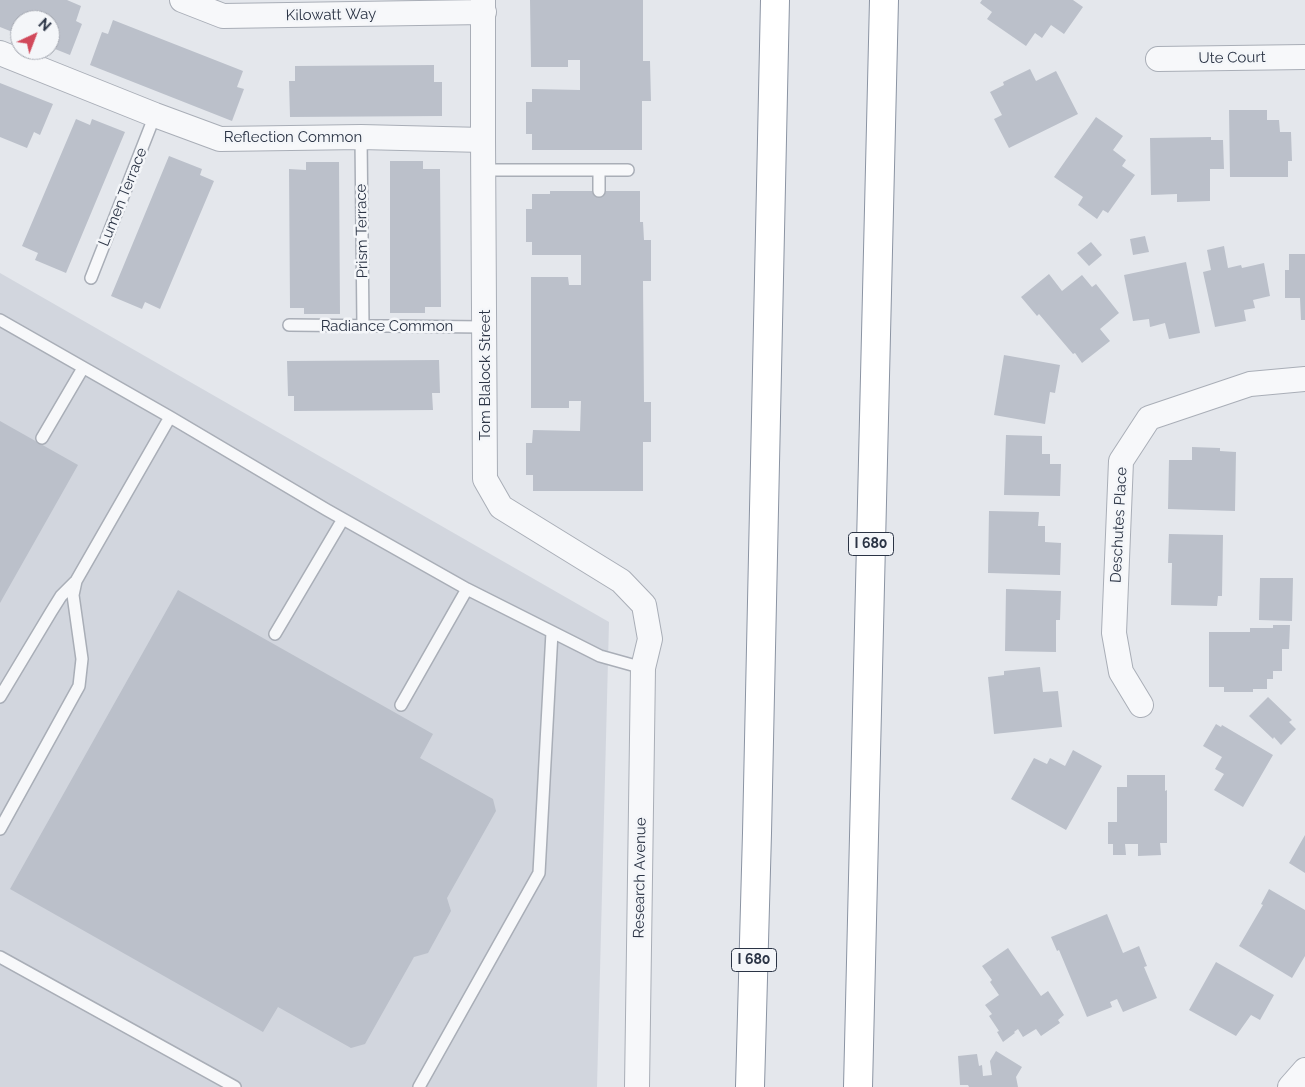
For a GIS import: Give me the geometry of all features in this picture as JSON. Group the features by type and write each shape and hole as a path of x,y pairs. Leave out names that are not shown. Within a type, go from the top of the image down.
{"highway":[{"name":"I 680","path":"750,1087 758,833 775,0"},
{"name":"I 680","path":"858,1087 884,0"}],"street":[{"name":"Kilowatt Way","path":"182,0 223,16 483,6"},
{"name":"Tom Blalock Street","path":"483,6 482,140 485,479 501,507 620,581 644,605 650,639 643,668"},
{"name":"Reflection Common","path":"0,53 220,139 361,137 482,140"},
{"name":"Ute Court","path":"1158,59 1305,57"},
{"name":"Deschutes Place","path":"1141,705 1121,672 1114,633 1121,461 1149,418 1250,384 1305,379"},
{"name":"Research Avenue","path":"637,1087 643,668"},
{"path":"1290,1087 1305,1070"}],"lane":[{"name":"Lumen Terrace","path":"91,278 155,115"},
{"name":"Prism Terrace","path":"361,137 363,326"},
{"path":"483,170 628,170"},
{"path":"599,170 600,190"},
{"path":"0,320 467,590 600,656 643,668"},
{"name":"Radiance Common","path":"289,325 485,327"},
{"path":"42,438 83,368"},
{"path":"0,697 61,596 76,581 170,417"},
{"path":"275,634 343,519"},
{"path":"0,829 79,686 82,659 73,595 76,581"},
{"path":"401,705 467,590"},
{"path":"419,1087 539,873 552,632"},
{"path":"0,957 235,1087"}],"shaded area":[{"path":"0,273 609,622 597,1087 0,1087"}],"building":[{"path":"0,0 67,0 81,6 76,21 82,24 70,55 60,51 60,10 10,10 10,31 0,27"},
{"path":"530,0 643,0 643,61 650,61 651,101 642,101 642,150 532,150 532,134 526,134 526,102 532,102 532,89 580,90 580,60 568,60 568,67 531,67"},
{"path":"982,0 1073,0 1083,7 1064,34 1051,25 1042,38 1035,33 1026,46 987,19 992,12 980,3"},
{"path":"113,20 243,71 237,87 244,89 232,121 90,65 102,32 108,34"},
{"path":"434,65 434,82 442,82 442,116 290,117 289,81 295,81 295,66"},
{"path":"1030,69 1036,81 1056,71 1078,114 1009,148 994,119 1002,115 990,92 1004,85 1003,82"},
{"path":"0,83 53,104 40,135 34,132 27,148 0,137"},
{"path":"1229,110 1267,110 1267,120 1279,120 1280,132 1291,132 1292,161 1288,161 1288,177 1230,177"},
{"path":"1096,117 1123,136 1113,150 1126,160 1122,166 1135,175 1108,213 1103,210 1097,219 1078,205 1083,197 1054,177"},
{"path":"76,119 90,125 92,119 125,132 66,273 35,260 38,253 22,246"},
{"path":"1211,137 1211,140 1223,140 1224,169 1210,169 1210,201 1177,202 1177,194 1151,195 1150,138"},
{"path":"169,156 202,169 200,175 214,181 160,309 145,302 142,309 111,296"},
{"path":"390,161 423,161 423,169 440,169 441,307 425,307 425,313 390,313"},
{"path":"306,162 339,162 340,314 304,314 304,308 290,308 289,169 306,170"},
{"path":"550,191 640,191 640,222 643,222 644,240 651,240 651,281 643,281 644,402 651,402 651,442 643,442 643,491 533,491 533,475 526,475 526,443 532,443 533,430 580,431 581,401 569,401 569,408 531,408 531,277 568,277 569,285 581,285 581,255 532,255 532,242 526,242 526,209 532,209 532,194 550,194"},
{"path":"1145,236 1149,252 1133,255 1130,239"},
{"path":"1091,242 1102,255 1089,266 1077,253"},
{"path":"1224,246 1228,268 1241,265 1242,268 1264,263 1270,296 1253,300 1255,308 1244,310 1246,321 1215,327 1203,272 1211,270 1207,250"},
{"path":"1289,254 1305,254 1305,320 1301,320 1300,298 1285,298 1285,270 1289,270"},
{"path":"1186,262 1200,333 1169,339 1165,323 1150,327 1149,319 1133,321 1124,275"},
{"path":"1049,274 1062,291 1082,275 1092,287 1096,284 1119,313 1100,329 1110,341 1082,363 1039,314 1037,316 1021,297"},
{"path":"1004,355 1060,365 1055,393 1050,392 1045,424 994,415"},
{"path":"439,360 440,393 432,393 433,410 294,411 294,396 288,396 287,361"},
{"path":"0,421 78,465 0,603"},
{"path":"1006,435 1042,436 1042,454 1050,454 1050,464 1061,464 1060,496 1004,495"},
{"path":"1192,447 1220,448 1220,451 1236,452 1235,511 1168,509 1169,460 1192,460"},
{"path":"989,511 1039,512 1038,526 1045,526 1045,542 1061,543 1060,575 988,573"},
{"path":"1169,534 1223,535 1222,596 1218,596 1217,606 1171,605 1172,563 1168,563"},
{"path":"1260,578 1293,578 1292,621 1259,620"},
{"path":"1006,589 1061,591 1060,620 1056,620 1056,652 1005,651"},
{"path":"178,590 433,734 420,758 493,799 496,811 447,898 451,911 428,953 414,957 365,1044 351,1048 278,1007 263,1032 10,889"},
{"path":"1273,625 1290,625 1289,649 1282,649 1282,671 1273,671 1273,679 1267,679 1267,689 1253,689 1253,692 1224,692 1224,687 1209,687 1209,632 1250,632 1250,628 1273,628"},
{"path":"1040,667 1043,692 1058,691 1062,727 994,734 988,677 1004,675 1004,671"},
{"path":"1268,697 1292,720 1289,722 1296,729 1281,745 1249,716"},
{"path":"1216,724 1221,727 1222,725 1273,755 1243,807 1214,790 1224,774 1215,769 1222,757 1203,746"},
{"path":"1073,750 1102,766 1066,830 1011,799 1034,758 1047,764 1050,758 1065,766"},
{"path":"1127,775 1165,775 1165,791 1167,790 1167,843 1160,843 1161,855 1138,856 1138,844 1125,844 1126,855 1113,855 1113,844 1108,844 1108,822 1117,822 1117,787 1127,787"},
{"path":"1305,835 1305,873 1289,863"},
{"path":"1269,889 1305,910 1305,956 1292,978 1239,946 1263,905 1261,904"},
{"path":"1107,914 1123,953 1139,946 1147,966 1144,967 1157,998 1123,1012 1117,999 1110,1002 1112,1007 1087,1017 1059,950 1057,951 1051,937"},
{"path":"1008,948 1041,996 1048,991 1064,1015 1058,1020 1060,1023 1041,1036 1036,1029 1023,1037 1018,1029 1003,1042 997,1032 999,1031 989,1016 992,1014 985,1005 999,995 990,982 992,980 982,966"},
{"path":"1216,962 1274,995 1260,1020 1251,1015 1236,1036 1189,1010"},
{"path":"996,1051 1022,1067 1016,1077 1018,1087 969,1087 968,1085 960,1085 958,1056 977,1054 979,1066 982,1065 983,1076 992,1075 990,1061"}]}
